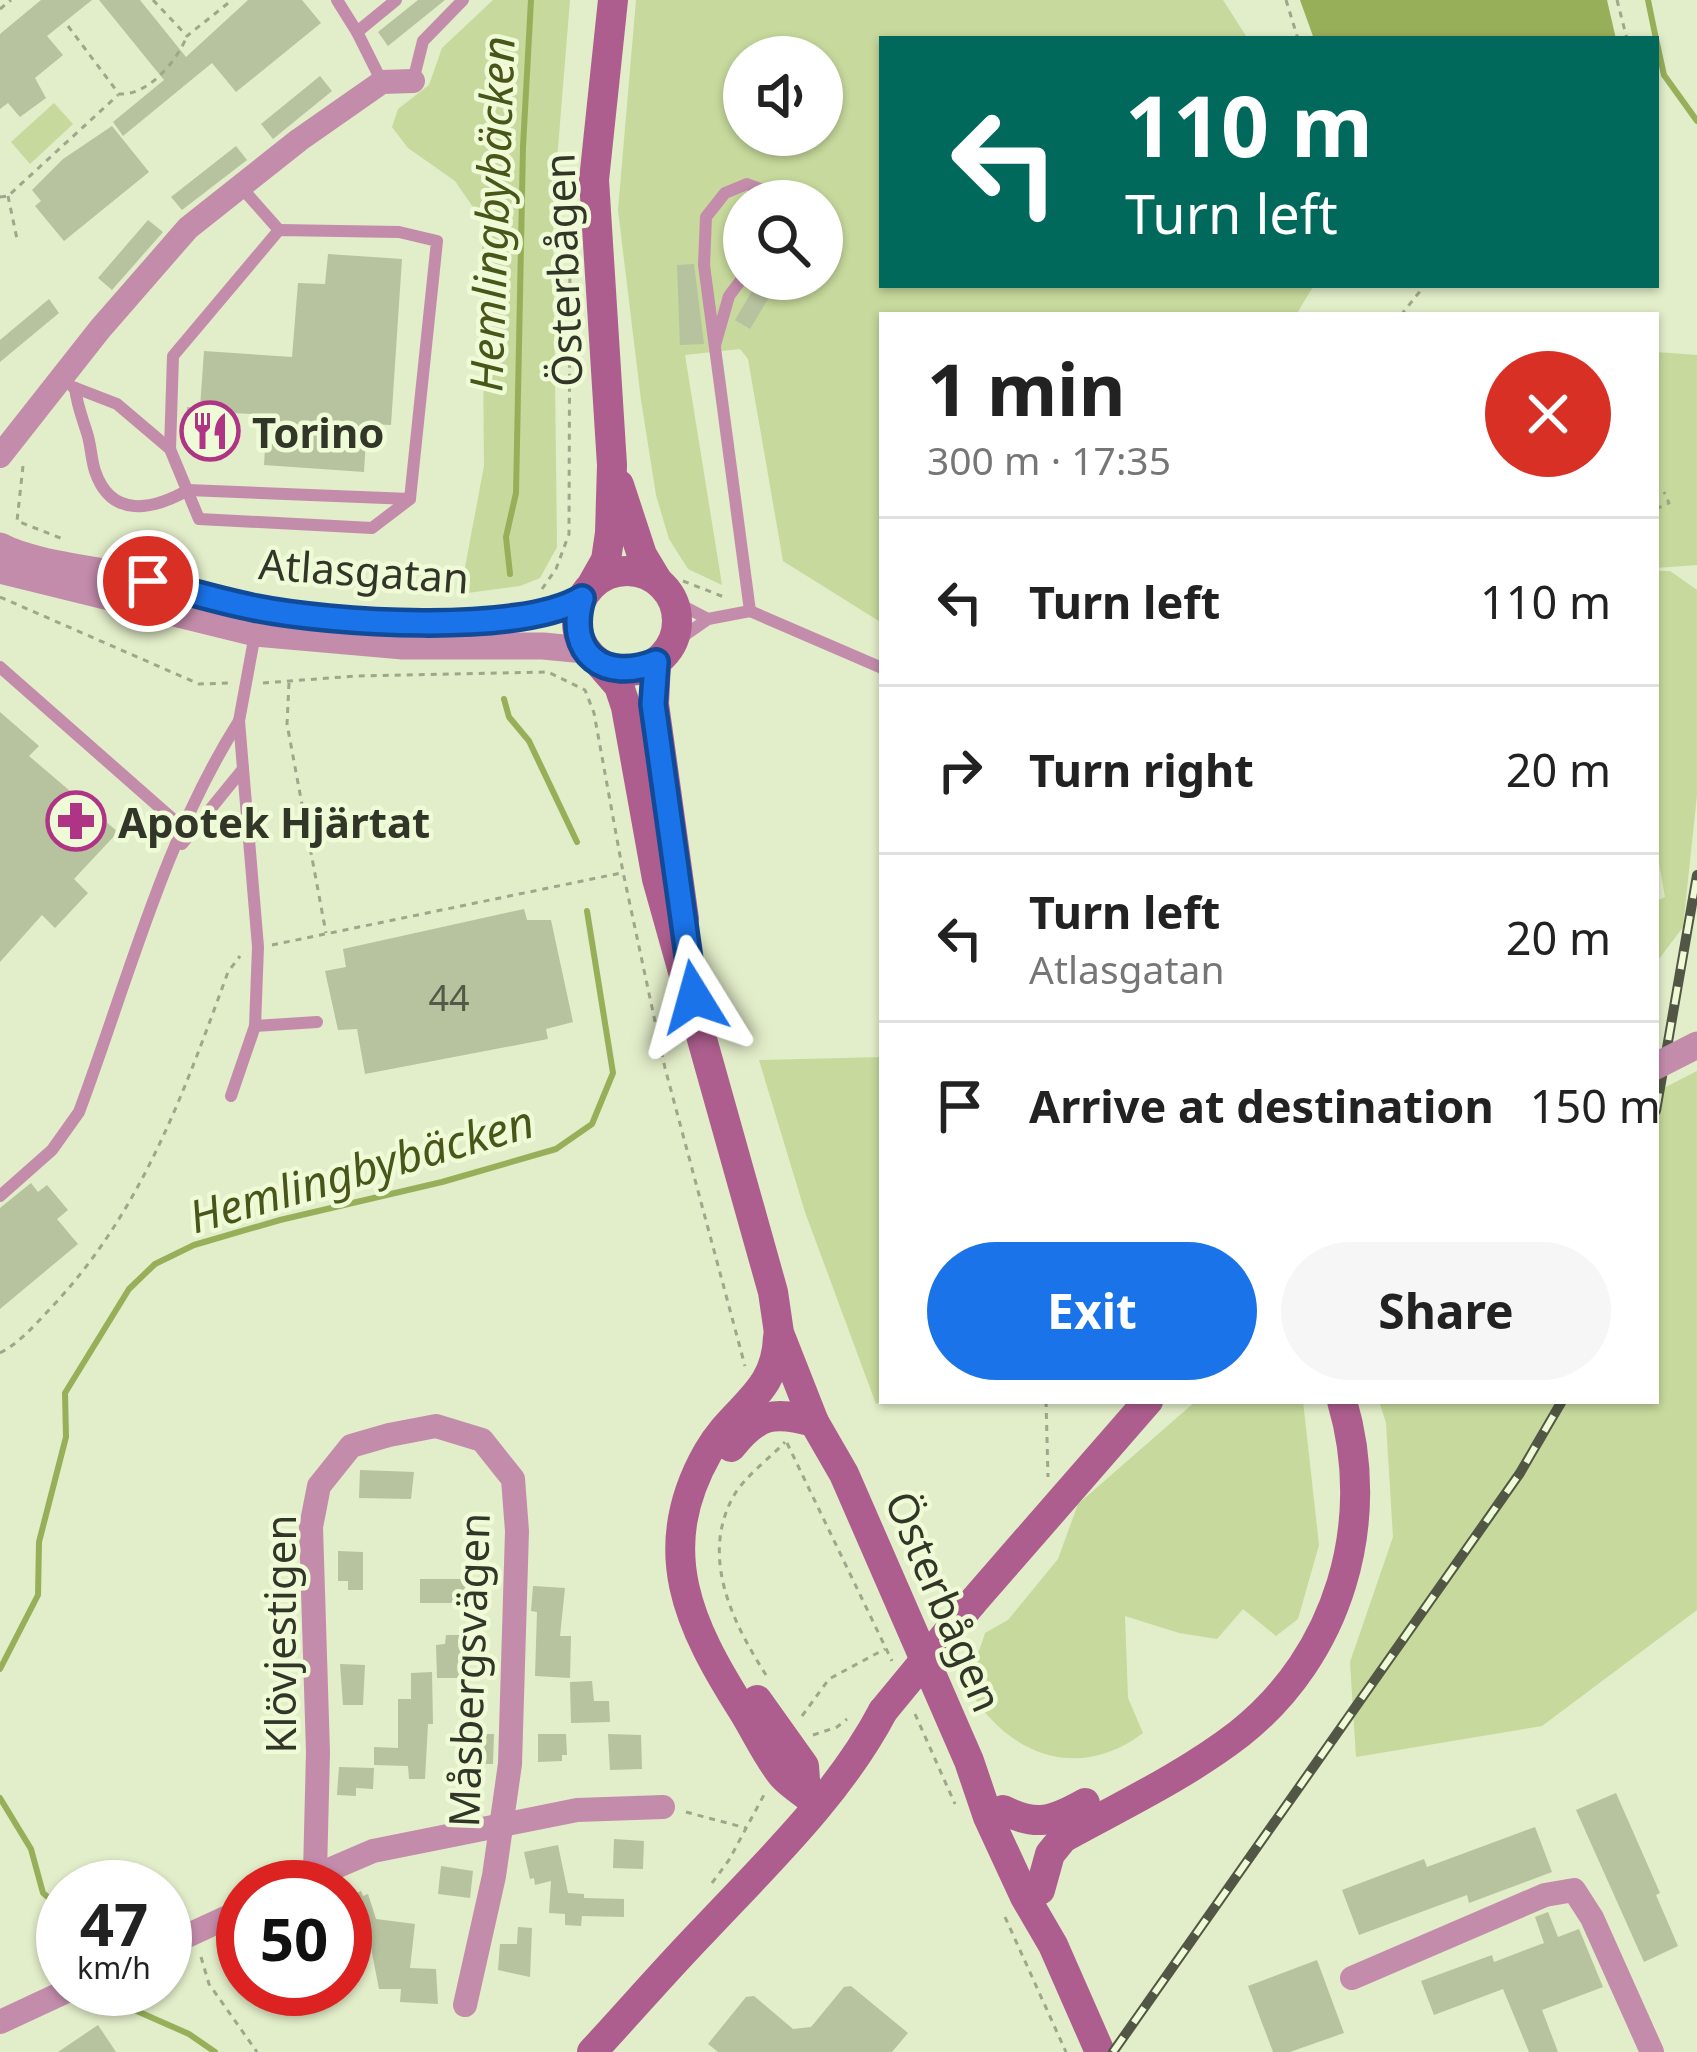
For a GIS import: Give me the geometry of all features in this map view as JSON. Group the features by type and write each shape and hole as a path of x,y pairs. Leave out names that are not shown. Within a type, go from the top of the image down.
{"main road":[{"name":"Österbågen","path":"587,590 608,546 612,465 594,180 614,0"},
{"name":"Österbågen","path":"612,465 642,555 662,585"},
{"path":"627,570 662,585 677,621 664,653 634,671 616,670 592,657 578,633 587,590 608,574 627,570"},
{"name":"Österbågen","path":"664,653 653,704 700,1038"},
{"name":"Österbågen","path":"592,657 619,686 626,707 657,879 772,1292 778,1333 969,1761 988,1817 1053,1945 1100,2052"},
{"name":"Österbågen","path":"772,1292 793,1327 828,1416 844,1474"},
{"path":"772,1416 778,1333"},
{"path":"592,2052 742,1892 861,1730 884,1711 1145,1404"},
{"path":"1096,1459 1161,1404"},
{"path":"1003,1810 1037,1823 1052,1821 1226,1724 1279,1673 1316,1613 1328,1582 1340,1520 1339,1460 1326,1404"},
{"path":"1040,1890 1050,1854 1063,1838 1235,1737 1290,1684 1311,1653 1342,1586 1355,1522 1354,1454 1343,1404"},
{"path":"812,1799 707,1656 685,1594 681,1558 692,1489 708,1451 731,1420 784,1414 814,1422"},
{"name":"Österbågen","path":"969,1761 1003,1810 1040,1890 1053,1945"}],"street":[{"path":"0,455 68,383 100,328 188,228 382,82 413,81"},
{"name":"Atlasgatan","path":"0,547 257,621 480,622 565,608 587,590"},
{"name":"Atlasgatan","path":"0,570 403,646 543,646 592,657"},
{"path":"1659,1064 1697,1045"},
{"name":"Måsbergsvägen","path":"389,1435 436,1426 482,1440 513,1480 517,1531 510,1764 504,1824 465,2005"},
{"name":"Klövjestigen","path":"315,1860 318,1752 311,1527 319,1486 351,1446 389,1435"},
{"path":"350,1860 373,1851 577,1810 664,1807"},
{"path":"1352,1978 1545,1895 1574,1890 1592,1918 1652,2052"},
{"path":"192,1933 216,1922"},
{"path":"0,2021 36,2005"}],"lane":[{"path":"337,0 382,82"},
{"path":"358,32 396,0"},
{"path":"413,81 423,41 463,0"},
{"path":"240,186 279,230 398,232 436,241 410,499 372,528 199,519 170,449 173,356 279,230"},
{"path":"723,196 706,217 704,265 750,611"},
{"path":"713,352 728,300"},
{"path":"68,383 117,404 170,449"},
{"path":"68,383 87,430 95,473 110,497 128,506 160,506 188,490 410,499"},
{"path":"662,585 685,607 708,619"},
{"path":"664,653 708,619 750,611 879,667"},
{"path":"231,1096 255,1026 258,947 239,721 257,621"},
{"path":"0,668 183,828"},
{"path":"0,1196 52,1150 79,1112 183,828 207,772 239,721"},
{"path":"174,854 243,769"},
{"path":"255,1026 316,1022"}],"path":[{"path":"0,9 11,0"},
{"path":"153,0 187,36"},
{"path":"17,239 2,198 119,94 133,95 151,82 182,50 187,36 232,0"},
{"path":"1286,0 1297,36"},
{"path":"1617,0 1626,36"},
{"path":"68,26 119,94"},
{"path":"535,600 556,568 569,534 571,215"},
{"path":"1403,312 1423,288"},
{"path":"19,481 17,521 70,542"},
{"path":"1659,507 1669,503 1664,492"},
{"path":"0,597 199,684 548,672 585,690 594,713 622,872 665,1068 737,1347 896,1670"},
{"path":"290,683 287,724 326,935"},
{"path":"0,1353 15,1345 64,1295 151,1168 228,972 239,956 258,947 622,872"},
{"path":"1046,1404 1048,1477"},
{"path":"772,1416 734,1495 718,1553 726,1598 739,1632 773,1686"},
{"path":"800,1721 829,1678 886,1648"},
{"path":"915,1713 962,1820"},
{"path":"702,1897 748,1829 762,1798 789,1764 813,1735 838,1727 851,1716"},
{"path":"664,1807 748,1829"},
{"path":"1000,1905 1066,2052"},
{"path":"202,1928 201,1964 209,1984 257,2052"}],"shaded area":[{"path":"493,0 570,0 553,209 557,547 540,578 520,586 460,594 484,466 482,220 455,181 408,148 392,127 398,109 429,85 442,48"},
{"path":"636,0 1223,0 1246,36 879,36 879,288 1312,288 1298,312 879,312 879,621 783,561 748,359 740,349 685,355 722,585 688,569 669,539 656,495 618,210"},
{"path":"1300,0 1607,0 1615,36 1313,36"},
{"path":"54,103 73,124 30,164 11,142"},
{"path":"1659,352 1697,355 1697,565 1659,568"},
{"path":"1659,571 1670,571 1697,590 1697,795 1683,927 1659,959 1659,900 1665,897 1659,863"},
{"path":"879,1057 876,1404 805,1212 759,1060"},
{"path":"1697,1071 1697,1610 1542,1726 1356,1757 1350,1662 1393,1537 1386,1423 1380,1404 1659,1404 1659,1090"},
{"path":"1193,1404 1303,1404 1319,1545 1298,1619 1276,1636 1243,1609 1217,1639 1125,1616 1128,1698 1143,1733 1104,1754 1064,1758 1026,1746 1008,1734 980,1706 971,1678 985,1633 1008,1620 1058,1559 1078,1504"}],"building":[{"path":"41,0 92,0 47,36 63,55 35,78 46,98 20,117 8,103 0,109 0,34"},
{"path":"99,0 140,0 186,57 248,0 302,0 321,23 236,92 212,63 123,136 113,122 164,80"},
{"path":"418,0 445,0 388,46 378,32"},
{"path":"320,76 332,91 273,139 261,124"},
{"path":"112,126 149,172 64,241 35,206 41,201 32,190 63,159"},
{"path":"236,146 247,160 182,210 171,197"},
{"path":"148,220 163,232 112,290 98,278"},
{"path":"328,254 402,259 391,425 367,424 364,472 264,465 267,415 233,413 231,449 185,446 187,407 200,408 204,351 292,357 298,283 325,284"},
{"path":"694,264 704,344 680,345 677,265"},
{"path":"49,299 59,313 0,362 0,340"},
{"path":"747,300 767,300 750,329 735,320"},
{"path":"0,712 39,746 29,756 118,832 74,879 88,893 55,928 42,915 0,962"},
{"path":"524,909 527,920 551,920 573,1022 546,1029 548,1039 365,1074 357,1029 338,1030 325,971 346,967 343,949"},
{"path":"31,1183 38,1192 47,1185 68,1210 57,1219 78,1244 0,1309 0,1208"},
{"path":"360,1470 414,1472 411,1499 359,1498"},
{"path":"338,1551 363,1552 363,1590 348,1590 348,1581 338,1581"},
{"path":"420,1579 465,1579 465,1603 420,1603"},
{"path":"533,1586 565,1588 560,1636 571,1636 570,1678 535,1676"},
{"path":"446,1635 469,1635 468,1678 437,1678 436,1645 445,1644"},
{"path":"340,1664 365,1665 363,1705 343,1705"},
{"path":"432,1672 433,1724 428,1724 425,1779 409,1779 408,1766 374,1765 374,1747 398,1748 398,1699 411,1699 411,1673"},
{"path":"592,1681 594,1701 609,1701 610,1722 571,1723 570,1682"},
{"path":"467,1734 494,1734 493,1764 467,1764"},
{"path":"538,1734 566,1734 567,1755 562,1755 562,1761 538,1762"},
{"path":"608,1734 641,1735 642,1769 610,1770"},
{"path":"339,1767 374,1768 373,1789 356,1788 356,1796 337,1795"},
{"path":"1616,1793 1678,1946 1644,1962 1576,1810"},
{"path":"1535,1827 1552,1872 1469,1903 1467,1895 1359,1935 1342,1890 1424,1859 1427,1867"},
{"path":"614,1839 644,1841 643,1869 613,1868"},
{"path":"558,1845 568,1893 624,1899 624,1917 582,1916 581,1926 565,1925 565,1914 549,1913 551,1881 535,1885 524,1852"},
{"path":"441,1866 473,1871 470,1898 438,1894"},
{"path":"372,1906 376,1919 415,1924 410,1968 436,1969 438,2004 400,2002 401,1989 379,1989 372,1953"},
{"path":"1548,1912 1558,1937 1579,1929 1603,1987 1542,2010 1558,2052 1529,2052 1503,1989 1434,2015 1421,1981 1492,1955 1494,1962 1544,1943 1535,1917"},
{"path":"518,1927 532,1928 530,1977 498,1970 500,1944 517,1944"},
{"path":"1317,1960 1344,2033 1290,2052 1273,2052 1248,1986"},
{"path":"851,1986 908,2033 892,2052 718,2052 708,2044 746,1997 754,1996 793,2029 811,2027 844,1987"},
{"path":"98,2025 116,2052 58,2052"}],"waterway":[{"name":"Hemlingbybäcken","path":"510,574 506,537 516,493 531,0"},
{"path":"1648,0 1655,36"},
{"path":"1659,52 1664,75 1697,121"},
{"name":"Hemlingbybäcken","path":"504,699 509,717 529,741 577,842"},
{"name":"Hemlingbybäcken","path":"0,1669 38,1595 39,1542 66,1437 65,1393 129,1289 155,1264 194,1245 280,1220 556,1149 592,1124 613,1073 587,911"},
{"name":"Hemlingbybäcken","path":"0,1798 31,1849 36,1867"},
{"name":"Hemlingbybäcken","path":"148,2016 215,2052"}],"railway":[{"path":"1659,1094 1697,875"},
{"path":"1113,2052 1520,1473 1560,1404"}],"place":[{"name":"Torino","path":"210,431"},
{"name":"Apotek Hjärtat","path":"76,821"}],"route":[{"path":"148,581 259,609 389,622 480,622 538,615 582,598 578,633 585,650 599,663 634,671 656,662 653,704 694,997"}]}
